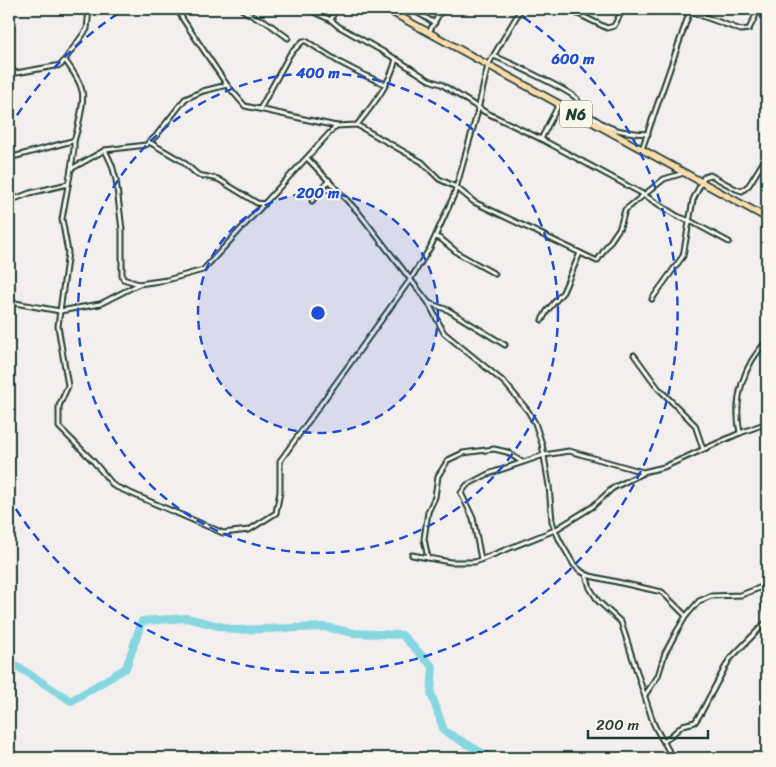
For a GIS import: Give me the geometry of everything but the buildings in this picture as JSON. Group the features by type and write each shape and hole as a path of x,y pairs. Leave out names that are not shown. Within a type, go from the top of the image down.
{"highway":[{"name":"N6","path":"386,9 559,104 577,112 642,150 767,218"}],"street":[{"path":"9,68 16,73 60,65 87,28 89,9"},
{"path":"177,9 228,85 245,106 336,126 357,125 416,158 439,179 456,187 474,202 597,261 620,227 624,210 664,179 684,173"},
{"path":"241,9 256,18 266,21 288,38"},
{"path":"307,9 331,20 338,26 429,80 441,84 485,112 540,139 677,216 729,242"},
{"path":"331,20 335,9"},
{"path":"411,9 434,23"},
{"path":"429,33 442,9"},
{"path":"65,60 83,94 62,219 68,252 58,326 68,386 59,406 59,427 93,461 114,486 223,533 249,530 276,513 280,492 280,461 410,280 430,248 456,187 479,107 488,65 521,9"},
{"path":"570,9 607,28 614,26 623,9"},
{"path":"683,9 741,30 749,29 759,9"},
{"path":"642,150 690,11"},
{"path":"260,109 290,54 302,41 306,41 366,76 385,84"},
{"path":"494,56 567,91 578,100 579,107 577,112 586,113 606,126 621,131 648,134"},
{"path":"357,125 378,99 396,59"},
{"path":"71,169 105,150 146,144 156,136 185,99 203,91 228,85"},
{"path":"540,139 559,104"},
{"path":"9,302 60,311 100,304 123,289 203,270 336,126"},
{"path":"9,158 52,145 74,141"},
{"path":"149,142 182,161 198,175 218,179 258,203 265,204"},
{"path":"105,150 116,180 122,230 121,262 123,281 139,284"},
{"path":"652,299 683,256 693,200 704,177 710,175 736,189 742,190 749,185 767,156"},
{"path":"307,158 359,213 428,302 444,333 505,383 518,397 535,423 544,455 552,521 560,541 574,565 586,574 662,592 686,616"},
{"path":"312,201 329,180"},
{"path":"9,201 30,193 68,184"},
{"path":"436,237 441,238 459,254 495,274"},
{"path":"542,320 563,292 580,253"},
{"path":"428,302 448,310 505,345"},
{"path":"740,433 737,422 738,393 754,358 767,341"},
{"path":"634,355 658,388 695,425 703,450"},
{"path":"412,555 450,562 476,562 555,530 592,507 612,488 644,472 664,467 767,423"},
{"path":"428,558 424,539 428,512 435,497 438,476 448,460 463,453 494,450 507,452 522,462"},
{"path":"481,559 473,518 461,493 462,489 475,480 544,455 569,451 644,472"},
{"path":"586,574 590,588 598,601 621,622 658,734 664,741 672,758"},
{"path":"645,695 658,676 665,653 686,616 699,601 706,597 741,595 767,585"},
{"path":"767,596 764,604 767,614"},
{"path":"664,741 683,725 695,722 729,660 767,621"}],"waterway":[{"path":"9,661 71,701 126,668 142,621 187,618 235,630 326,627 354,633 402,635 433,667 431,693 444,731 491,758"}]}
